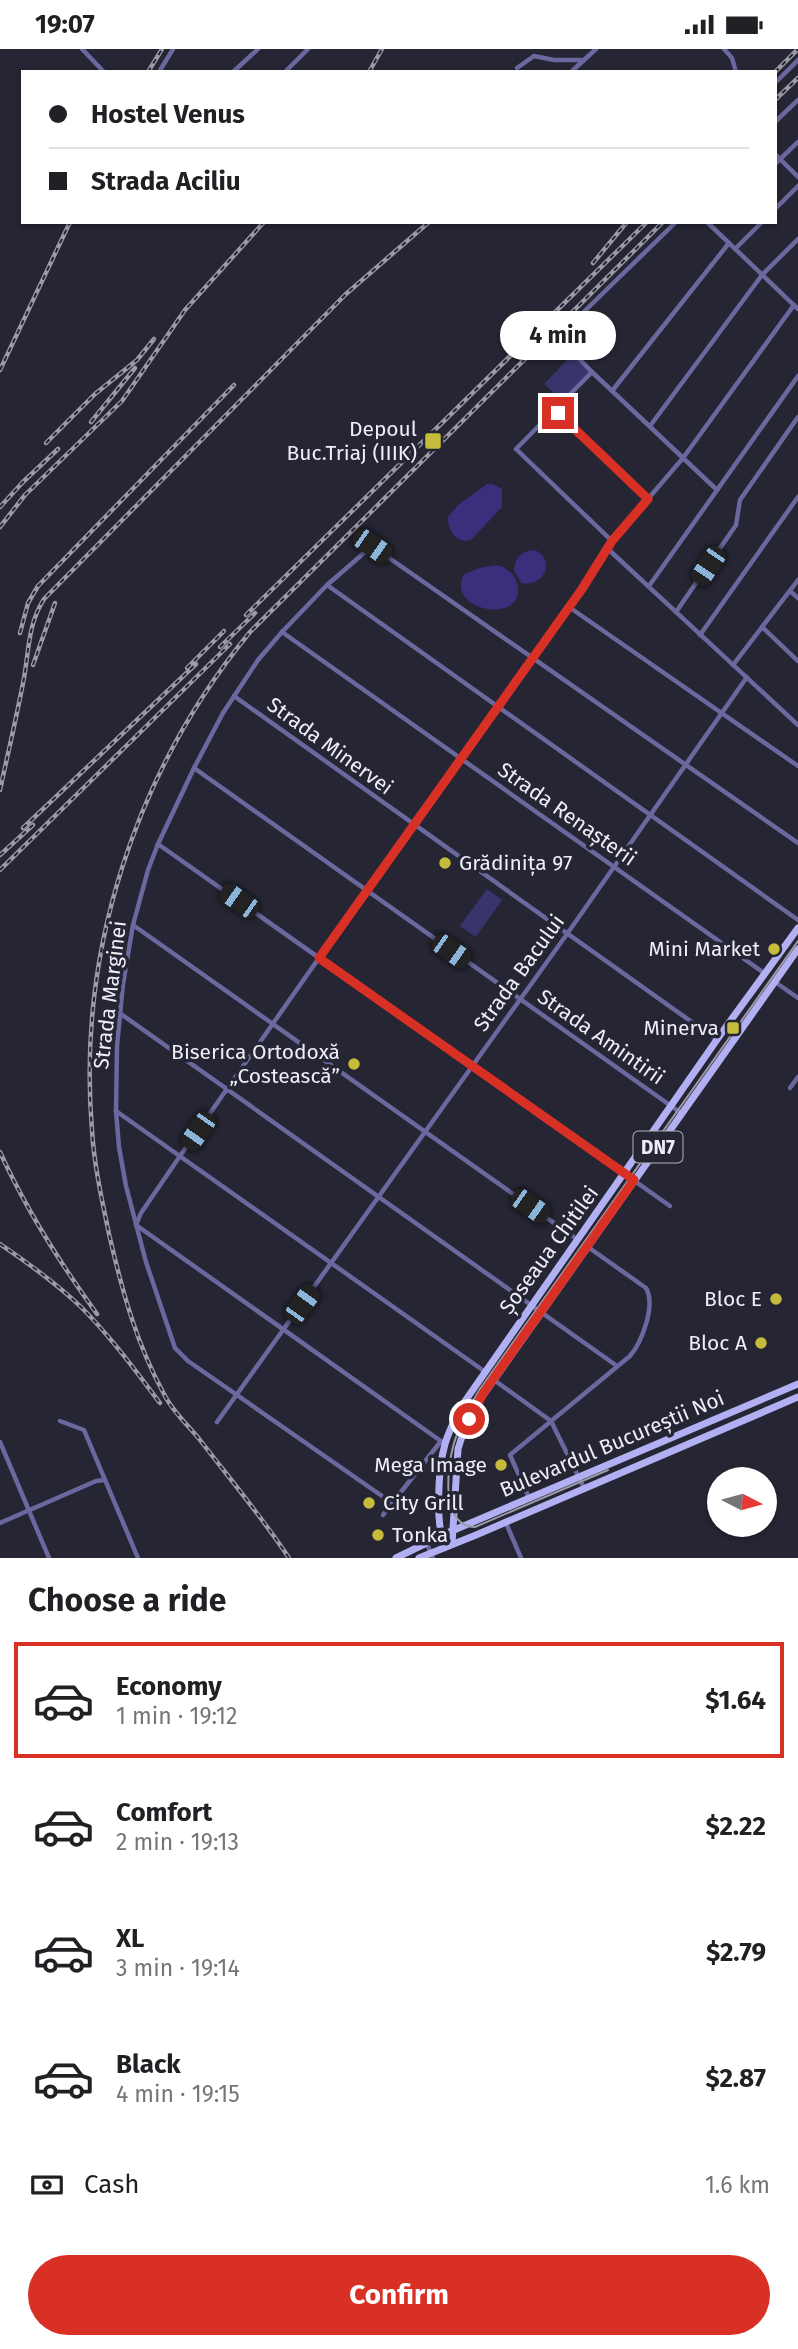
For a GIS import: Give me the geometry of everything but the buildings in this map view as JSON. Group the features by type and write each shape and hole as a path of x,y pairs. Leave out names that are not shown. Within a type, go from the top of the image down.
{"main road":[{"name":"Șoseaua Chitilei","path":"798,927 463,1404 443,1442 440,1472 440,1536 449,1545 454,1530 456,1465 461,1440 474,1409 798,949"},
{"name":"Bulevardul Bucureștii Noi","path":"396,1558 440,1536 798,1384"},
{"name":"Bulevardul Bucureștii Noi","path":"419,1558 432,1555 449,1545 798,1397"}],"street":[{"path":"82,49 102,70"},
{"path":"160,70 173,49"},
{"path":"235,70 257,49"},
{"path":"287,70 309,49"},
{"path":"573,70 596,49"},
{"path":"724,49 732,58 735,70"},
{"path":"517,68 534,56 584,60"},
{"path":"777,81 798,60"},
{"path":"777,120 798,100"},
{"path":"777,162 798,142"},
{"path":"777,155 798,177"},
{"path":"777,207 798,186"},
{"path":"674,224 558,337 717,490"},
{"path":"443,1442 136,1225 141,1213 180,1156 569,607 612,541 683,459 797,308 709,224"},
{"path":"713,228 716,224"},
{"path":"735,249 760,224"},
{"path":"650,426 762,275 798,239"},
{"path":"612,391 729,243"},
{"path":"592,372 516,449 612,541"},
{"path":"649,586 798,376"},
{"path":"554,409 648,499"},
{"path":"676,612 736,525 740,500 798,417"},
{"path":"700,635 798,497"},
{"name":"Strada Marginei","path":"238,1395 188,1361 176,1348 146,1262 126,1183 116,1111 120,1013 133,925 158,844 213,730 258,660 327,585 372,546 532,657"},
{"path":"608,549 798,725"},
{"path":"733,665 798,580"},
{"path":"327,585 798,920"},
{"path":"790,590 798,598"},
{"path":"569,607 798,766"},
{"path":"762,627 798,661"},
{"name":"Strada Renașterii","path":"282,632 765,974"},
{"path":"532,657 798,843"},
{"name":"Strada Bacului","path":"217,1422 567,934 747,677"},
{"name":"Strada Minervei","path":"234,696 717,1040"},
{"name":"Strada Amintirii","path":"194,768 681,1114"},
{"path":"158,844 670,1206"},
{"path":"133,925 578,1240"},
{"path":"775,982 798,998"},
{"path":"120,1013 617,1367"},
{"path":"790,1088 798,1077"},
{"path":"116,1111 484,1371"},
{"path":"529,1498 510,1455 630,1356 640,1341 649,1306 646,1288 588,1247"},
{"path":"493,1379 551,1421 585,1489"},
{"path":"238,1395 392,1503"},
{"path":"60,1421 84,1430 138,1558"},
{"path":"0,1442 49,1558"},
{"name":"Șoseaua Chitilei","path":"383,1515 443,1442"},
{"path":"0,1523 96,1481 105,1480"},
{"path":"506,1523 521,1558"},
{"path":"427,1544 432,1555"}],"shaded area":[{"path":"573,354 592,372 563,401 544,384"},
{"path":"487,484 502,489 502,507 471,540 457,538 449,527 448,517 458,505"},
{"path":"535,550 545,561 544,573 536,581 521,583 514,570 516,561 523,553"},
{"path":"498,565 514,577 517,596 511,605 500,609 475,605 466,598 461,587 464,574"},
{"path":"487,889 502,900 476,937 460,926"}],"tram line":[{"path":"608,1470 475,1527 464,1524 456,1517 451,1506 448,1480 454,1443 480,1389 798,941"}],"railway":[{"path":"149,70 162,49"},
{"path":"370,70 382,49"},
{"path":"777,70 798,49"},
{"path":"777,98 798,78"},
{"path":"0,370 69,224"},
{"path":"0,527 25,495 122,401 185,310 262,224"},
{"path":"0,790 32,628 44,599 346,294 427,224"},
{"path":"593,263 625,224"},
{"path":"246,615 645,224"},
{"path":"289,1558 246,1498 167,1400 138,1336 125,1296 101,1195 92,1130 90,1063 94,996 105,930 123,866 146,803 175,743 210,686 250,632 661,224"},
{"path":"46,443 95,394 137,360 154,339"},
{"path":"91,422 135,368"},
{"path":"20,633 28,603 38,586 234,385"},
{"path":"0,507 58,449"},
{"path":"33,665 55,603"},
{"path":"220,647 255,613"},
{"path":"187,668 224,631"},
{"path":"0,870 230,644"},
{"path":"23,828 196,664"},
{"path":"0,855 33,825"},
{"path":"0,1152 44,1235 97,1314"},
{"path":"0,1244 42,1274 81,1307 113,1342 160,1403"}],"place":[{"name":"Depoul Buc.Triaj (IIIK)","path":"433,441"},
{"name":"Grădinița 97","path":"445,863"},
{"name":"Mini Market","path":"774,949"},
{"name":"Minerva","path":"733,1028"},
{"name":"Biserica Ortodoxă „Costească”","path":"354,1064"},
{"name":"Bloc E","path":"776,1299"},
{"name":"Bloc A","path":"761,1343"},
{"name":"Mega Image","path":"501,1465"},
{"name":"City Grill","path":"369,1503"},
{"name":"Tonka","path":"378,1535"}],"route":[{"path":"469,1419 484,1392 634,1180 319,958 582,589 612,541 648,499 558,413"}]}
